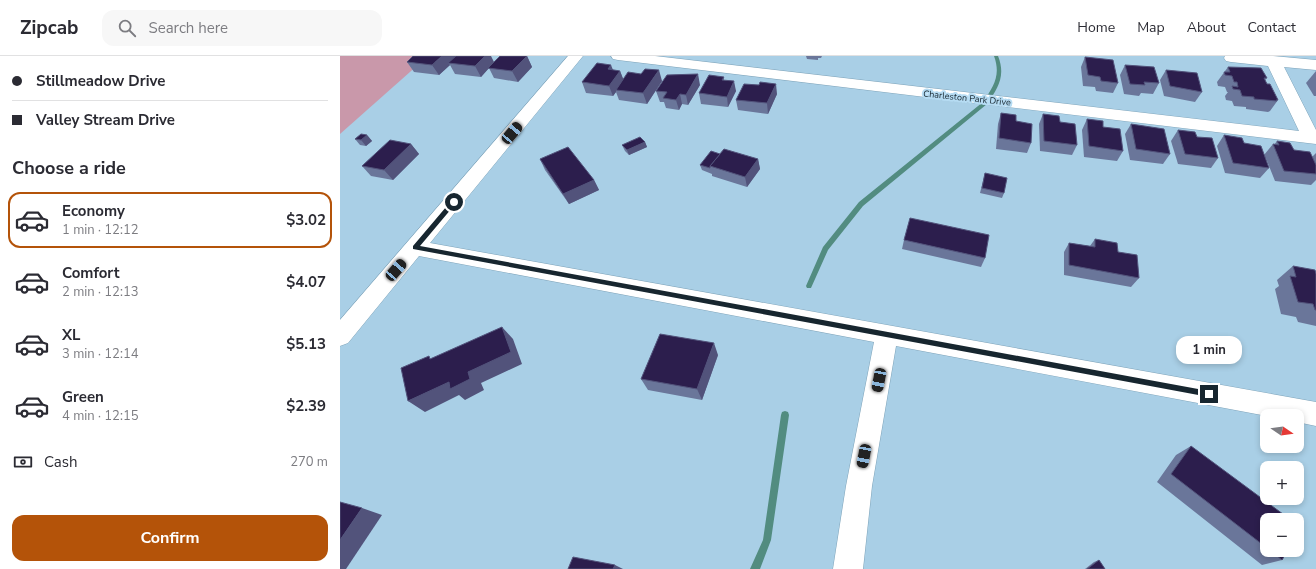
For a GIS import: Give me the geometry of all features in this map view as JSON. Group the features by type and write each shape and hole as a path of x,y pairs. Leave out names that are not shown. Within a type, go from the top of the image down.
{"street":[{"path":"340,336 576,56"},
{"name":"Charleston Park Drive","path":"618,56 679,59 887,89 1314,137"},
{"path":"1231,58 1316,65"},
{"path":"1273,61 1314,137"},
{"path":"415,248 1316,414"},
{"path":"848,569 859,486 887,335"}],"shaded area":[{"path":"340,56 428,56 340,134"}],"building":[{"path":"413,56 442,56 432,65 407,62"},
{"path":"456,56 485,56 475,66 448,63"},
{"path":"500,56 527,56 512,71 488,68"},
{"path":"1085,57 1113,60 1118,83 1101,81 1100,77 1088,75"},
{"path":"597,63 611,65 608,69 620,71 609,86 582,82"},
{"path":"1125,65 1154,67 1159,83 1144,82 1145,85 1130,84"},
{"path":"1228,67 1261,68 1267,78 1264,78 1267,84 1270,84 1278,100 1254,99 1254,97 1242,96 1240,90 1233,89 1232,86 1238,87 1237,82 1234,82 1232,76 1225,75 1224,72 1230,72"},
{"path":"645,69 659,70 643,93 616,90 628,72 641,74"},
{"path":"1166,70 1197,73 1202,92 1170,86"},
{"path":"698,74 686,95 680,94 676,100 663,98 667,92 656,91 667,75"},
{"path":"709,75 724,77 722,80 734,81 727,97 699,93"},
{"path":"760,82 776,84 767,103 736,100 744,84 759,85"},
{"path":"1001,113 1016,115 1016,121 1032,124 1031,143 999,138"},
{"path":"1043,114 1059,116 1060,122 1075,124 1077,145 1044,141"},
{"path":"1087,119 1103,121 1103,127 1120,129 1123,151 1089,146"},
{"path":"1131,124 1164,129 1170,154 1136,149"},
{"path":"1178,130 1195,132 1197,137 1212,138 1218,158 1185,154"},
{"path":"361,134 367,135 361,140 355,139"},
{"path":"1224,135 1242,138 1244,143 1261,146 1269,168 1233,163"},
{"path":"640,137 645,142 627,150 622,145"},
{"path":"390,140 411,144 384,170 362,166"},
{"path":"1277,141 1290,143 1294,150 1310,152 1316,165 1316,174 1284,171 1273,144 1279,145"},
{"path":"568,147 594,180 563,194 540,159"},
{"path":"724,149 758,159 745,177 710,166"},
{"path":"711,151 720,154 710,168 700,165"},
{"path":"985,173 1007,178 1004,193 982,188"},
{"path":"910,218 989,235 985,258 904,240"},
{"path":"1095,239 1117,243 1118,252 1137,255 1139,278 1069,265 1069,243 1095,247"},
{"path":"1293,266 1315,270 1316,310 1313,304 1298,302 1290,276 1296,277"},
{"path":"502,327 511,352 468,372 470,379 450,389 449,382 408,401 401,368 429,356 430,359"},
{"path":"660,334 714,343 697,389 641,379"},
{"path":"1191,446 1260,497 1260,505 1271,505 1282,513 1260,513 1260,543 1171,474"},
{"path":"340,502 362,508 340,540"},
{"path":"573,557 615,565 613,569 568,569"},
{"path":"1099,560 1105,569 1087,569"}],"waterway":[{"path":"809,286 825,249 861,204 985,103 998,81 999,63 996,56"},
{"path":"755,569 767,540 785,415"}],"route":[{"path":"454,202 415,248 1209,394"}]}
